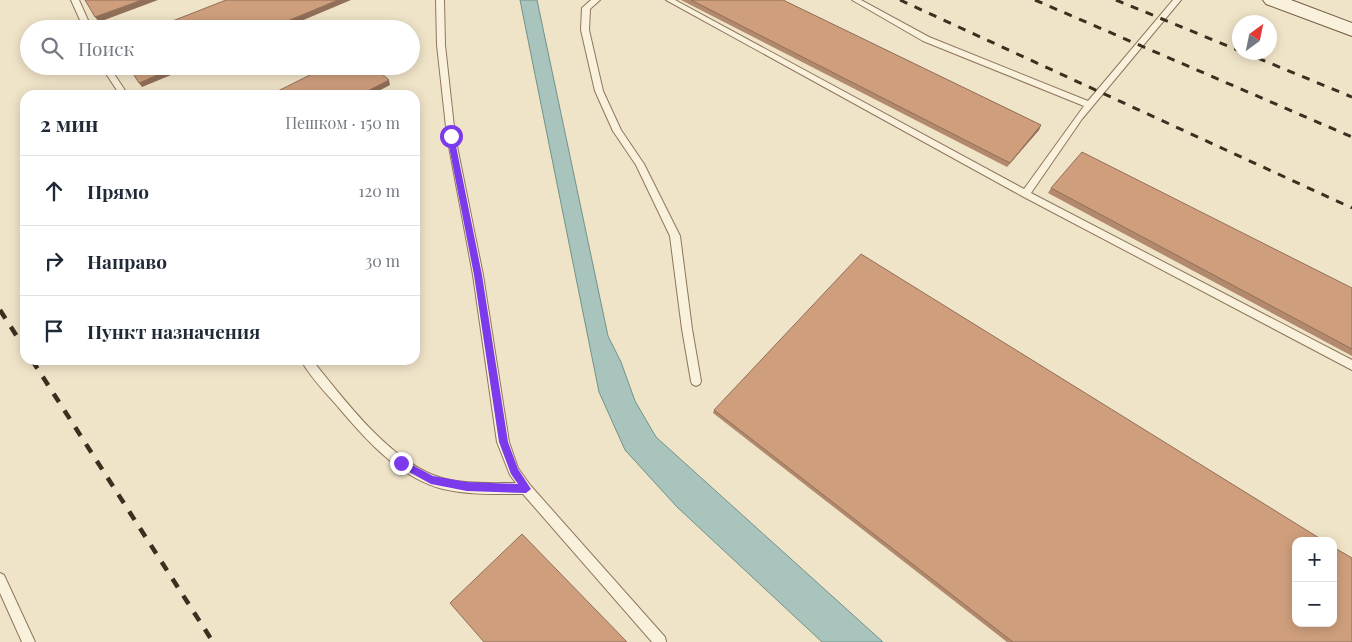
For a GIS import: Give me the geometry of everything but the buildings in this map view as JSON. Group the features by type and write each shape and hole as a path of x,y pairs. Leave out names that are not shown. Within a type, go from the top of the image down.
{"main road":[{"path":"1272,0 1352,30"}],"lane":[{"path":"75,0 84,20"},
{"path":"440,0 441,45 451,136 478,275 503,442 514,471 526,489 660,642"},
{"path":"596,0 586,8 585,30 598,91 618,130 640,164 675,236 686,329 696,381"},
{"path":"670,0 1025,194 1352,365"},
{"path":"856,0 926,39 1089,105"},
{"path":"1025,194 1089,105 1177,0"},
{"path":"111,75 121,90"},
{"path":"310,365 345,409 401,463 431,480 467,486 526,489"},
{"path":"0,579 29,642"}],"water":[{"path":"520,0 537,0 608,336 621,362 635,401 656,437 883,642 822,642 677,507 625,450 599,392"}],"railway":[{"path":"900,0 1352,208"},
{"path":"1035,0 1352,137"},
{"path":"1116,0 1232,48"},
{"path":"1262,60 1352,97"},
{"path":"0,310 20,341"},
{"path":"35,365 213,642"}],"route":[{"path":"401,463 431,480 467,486 526,489 514,471 503,442 478,275 451,136"}]}
